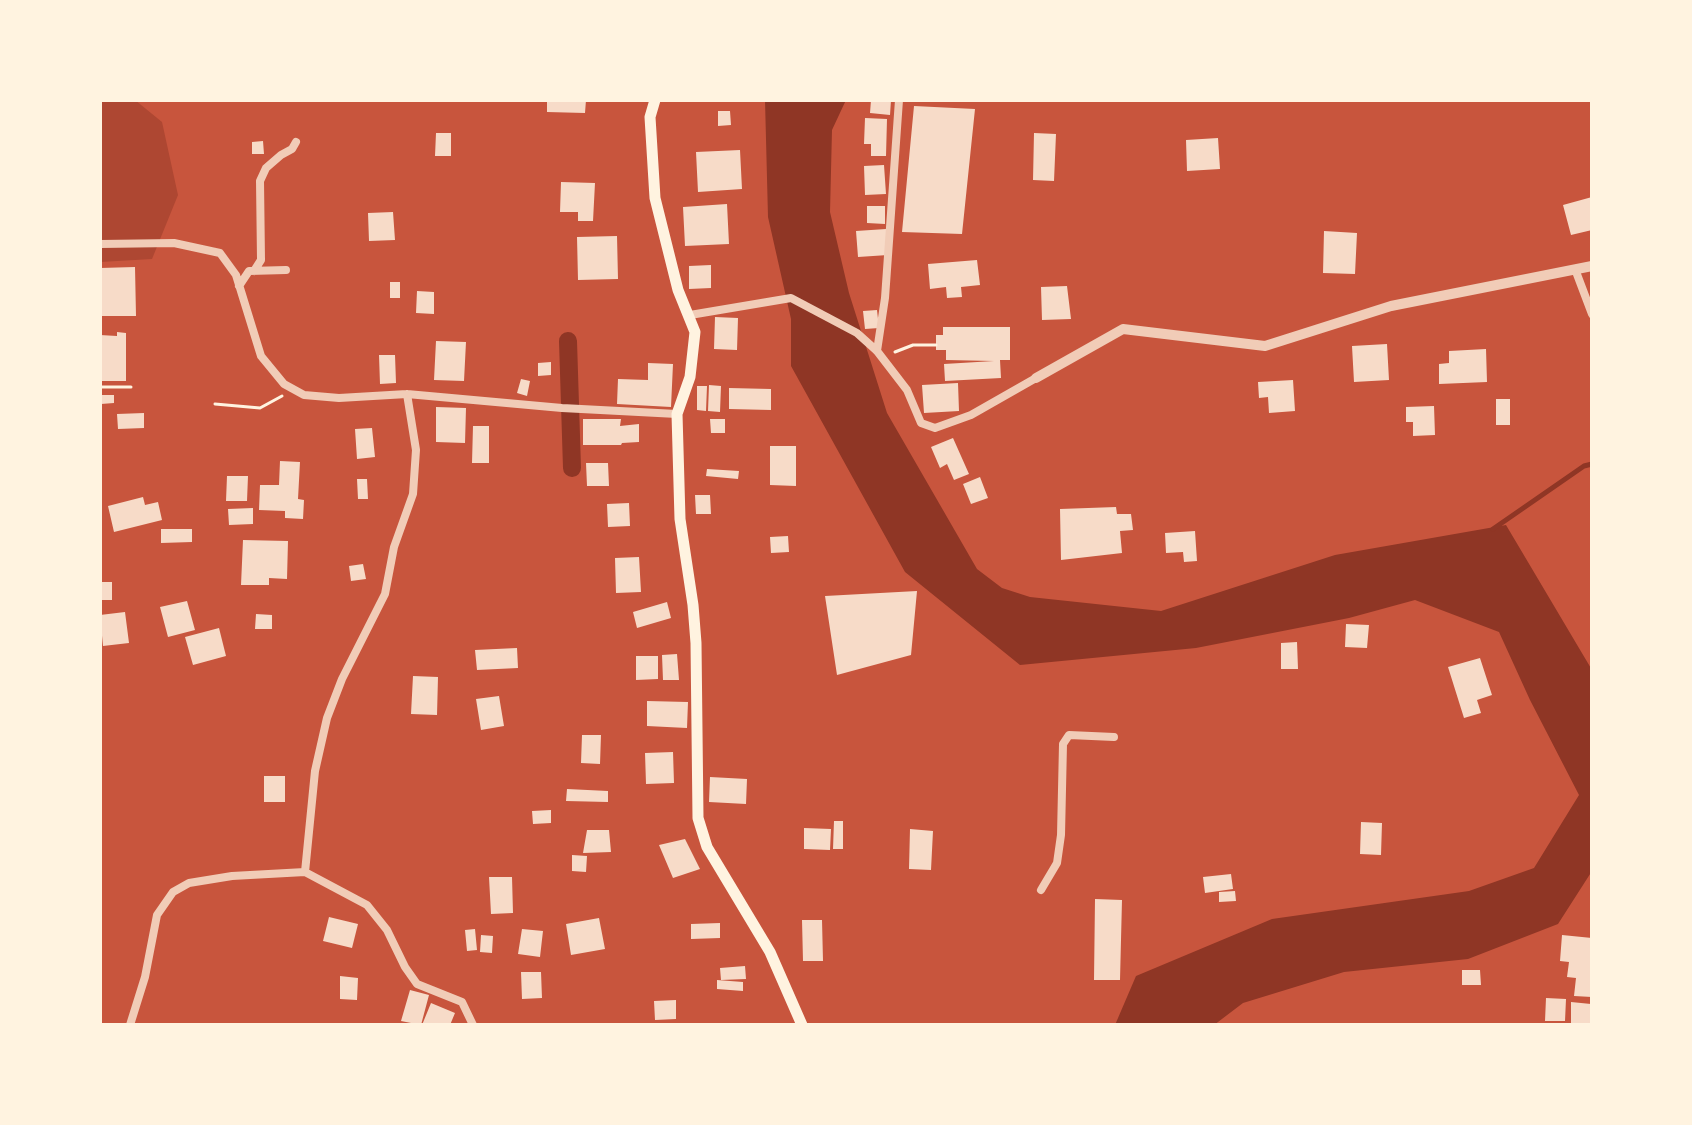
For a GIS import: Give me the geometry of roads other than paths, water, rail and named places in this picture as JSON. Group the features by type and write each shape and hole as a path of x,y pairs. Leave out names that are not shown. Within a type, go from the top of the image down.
{"main road":[{"path":"655,100 650,117 655,198 678,290 695,332 690,377 677,414 680,519 696,643 698,818 707,847 770,952 802,1025"}],"street":[{"path":"879,354 899,100"},
{"path":"254,271 261,260 260,181 266,168 292,149 296,142"},
{"path":"100,244 174,243 220,253 236,275 261,356 293,390 304,395 339,398 407,394 562,408 677,414"},
{"path":"690,315 791,298 857,333 879,354 907,390 921,423 935,428 971,415 1123,329 1265,346 1391,306 1592,266"},
{"path":"1575,269 1592,314"},
{"path":"239,286 249,271 286,270"},
{"path":"305,872 315,771 327,718 342,679 385,594 394,547 413,494 416,450 407,394"},
{"path":"1041,890 1057,863 1061,835 1063,744 1069,735 1114,737"},
{"path":"130,1025 145,977 157,915 173,892 189,883 232,876 305,872 367,905 387,930 417,984 462,1002 473,1025"}],"waterway":[{"path":"568,341 572,468"},
{"path":"1493,529 1584,466 1592,464"}]}
